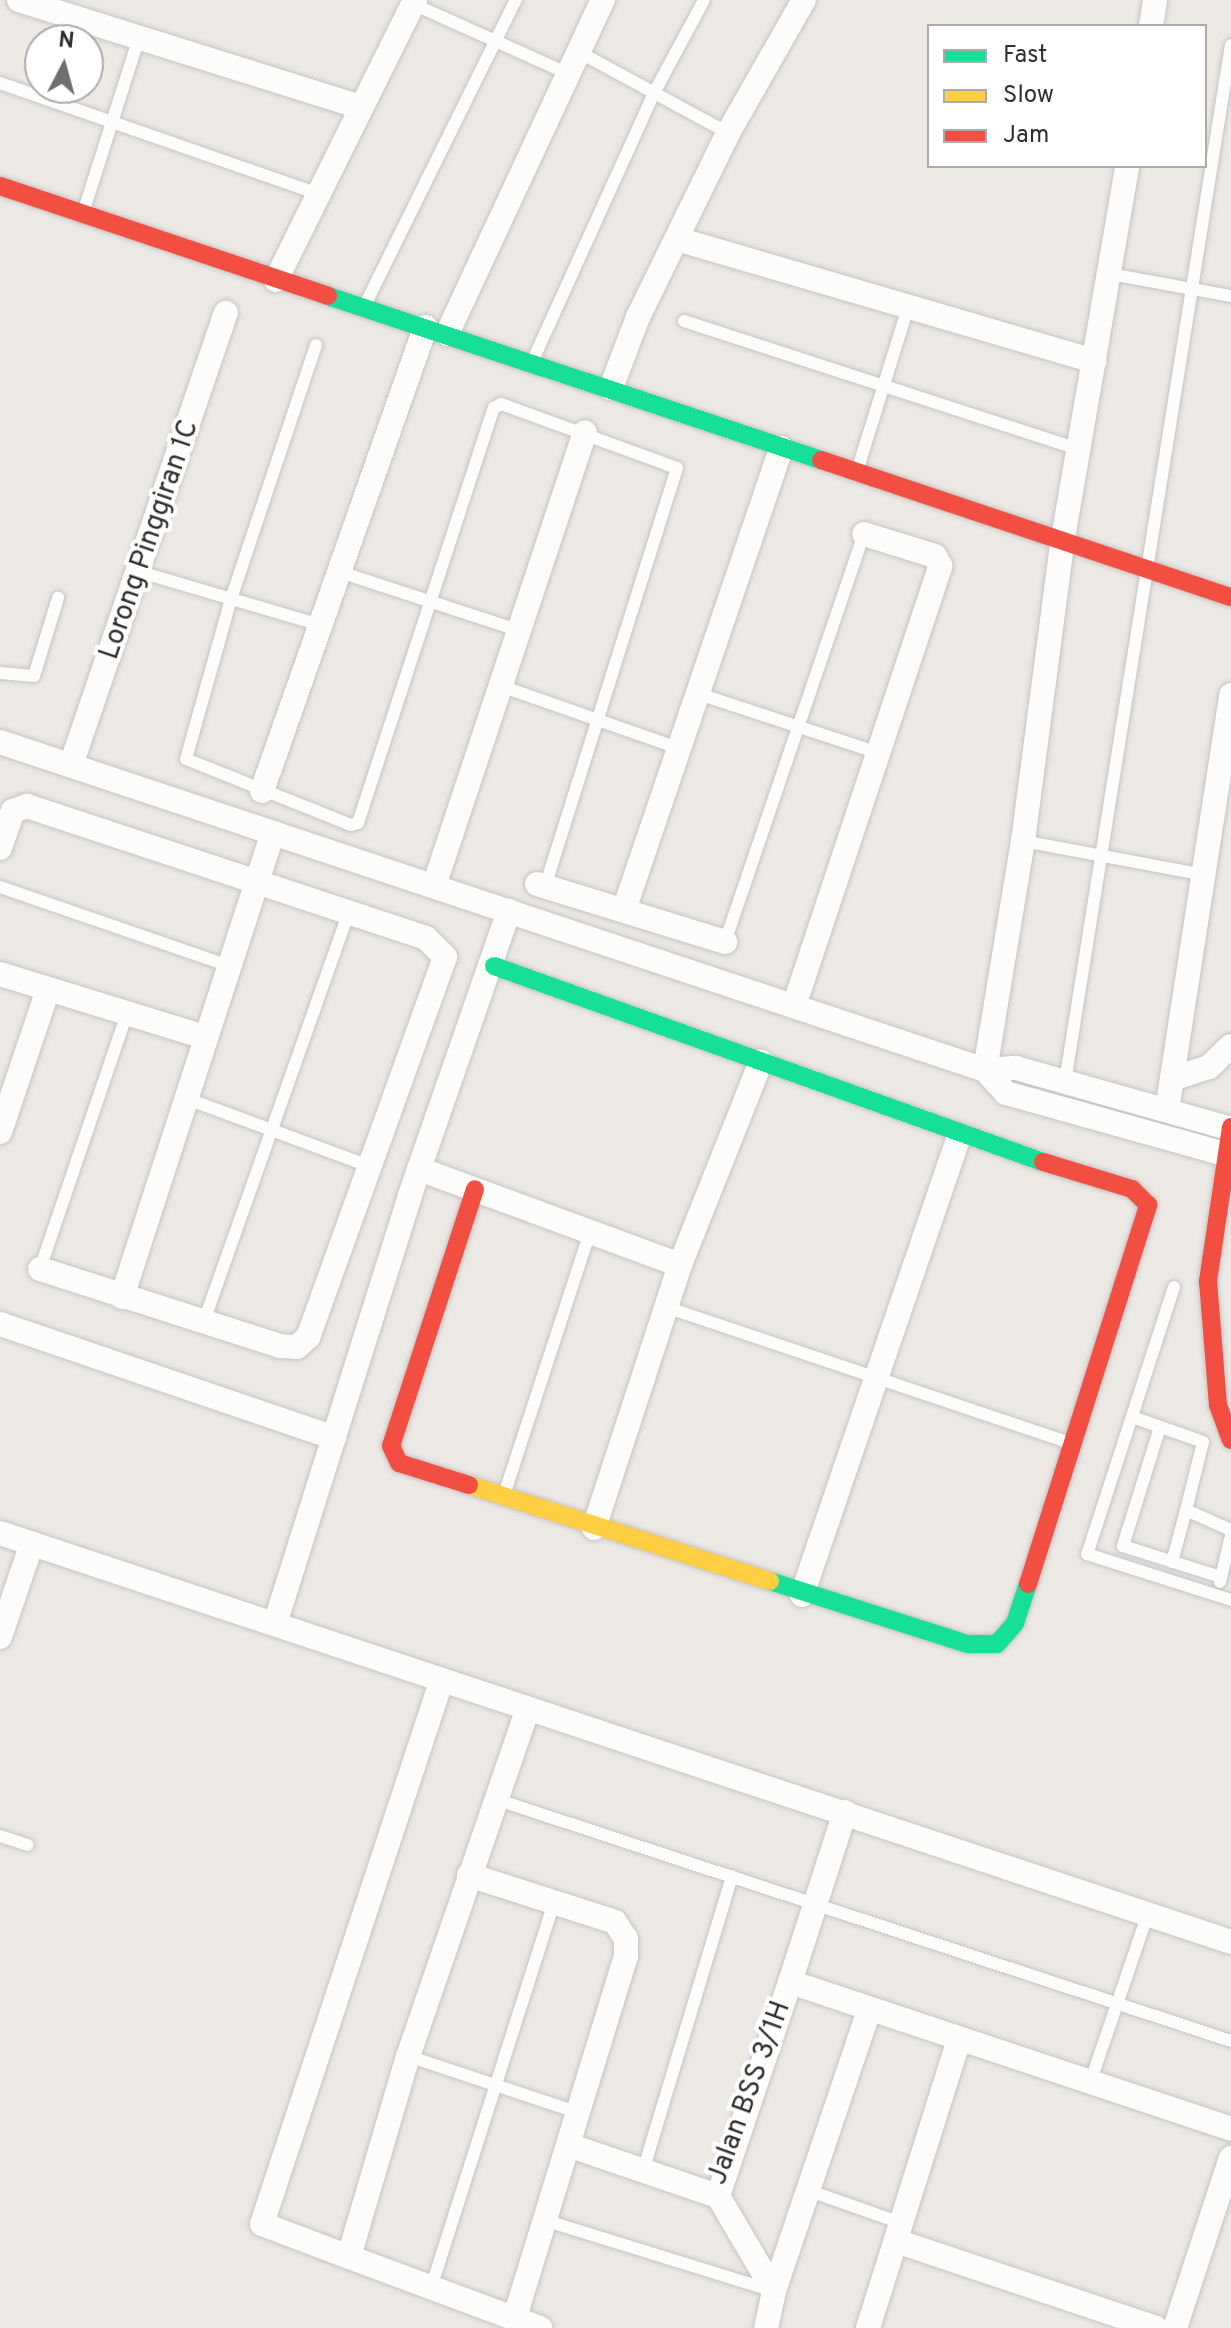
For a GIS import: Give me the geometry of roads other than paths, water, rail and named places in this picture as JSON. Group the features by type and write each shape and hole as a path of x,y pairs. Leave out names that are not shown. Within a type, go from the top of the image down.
{"street":[{"path":"19,0 138,41 361,107"},
{"path":"262,791 337,571 436,331 574,63 603,0"},
{"path":"611,388 728,133 804,0"},
{"path":"1151,24 1155,0"},
{"path":"276,280 414,2"},
{"path":"985,1070 1023,841 1062,544 1127,168"},
{"path":"0,186 276,280 611,388 1062,544 1231,597"},
{"path":"677,239 1095,361"},
{"name":"Lorong Pinggiran 1C","path":"71,765 140,572 226,313"},
{"path":"434,886 498,685 585,433"},
{"path":"624,910 781,448"},
{"path":"794,1006 939,561 864,534"},
{"path":"1167,1110 1231,695"},
{"path":"0,742 985,1070 1016,1068 1231,1128 1208,1281 1218,1405 1231,1440"},
{"path":"0,848 13,811 27,806 426,938 445,957 308,1337 297,1347 280,1346 40,1269"},
{"path":"122,1297 254,880 273,833"},
{"path":"541,885 725,942"},
{"path":"275,1624 419,1169 494,966 509,911"},
{"path":"475,1189 391,1446 399,1463 802,1595 968,1644 997,1644 1015,1623 1147,1220 1148,1205 1132,1189 959,1136 761,1061 494,966"},
{"path":"0,974 205,1037"},
{"path":"0,1132 48,989"},
{"path":"1172,1079 1209,1067 1231,1046"},
{"path":"594,1528 680,1265 761,1061"},
{"path":"985,1070 1006,1093 1229,1156"},
{"path":"802,1595 959,1136"},
{"path":"419,1169 680,1265"},
{"path":"0,1324 334,1438"},
{"path":"0,1533 527,1711 845,1812 1231,1942"},
{"path":"0,1637 32,1543"},
{"path":"441,1682 262,2224 430,2291 540,2328"},
{"path":"349,2257 408,2056 527,1711"},
{"name":"Jalan BSS 3/1H","path":"568,2145 718,2196 845,1812"},
{"path":"469,1875 615,1922 626,1939 626,1956 514,2319"},
{"path":"790,1982 958,2042 1231,2129"},
{"path":"766,2328 774,2291 869,2010"},
{"path":"868,2328 958,2042"},
{"path":"1175,2328 1231,2158"},
{"path":"718,2196 774,2291"},
{"path":"898,2232 1156,2328"}],"lane":[{"path":"364,308 516,0"},
{"path":"531,363 655,91 704,0"},
{"path":"414,2 494,42 574,63 655,91 728,133"},
{"path":"83,213 138,41"},
{"path":"1065,1082 1144,571 1231,45"},
{"path":"0,83 318,194"},
{"path":"1110,274 1231,296"},
{"path":"856,472 908,307"},
{"path":"684,321 1080,450"},
{"path":"316,345 231,599 186,759 351,825 358,823 427,601 494,408 501,404 677,468 600,722 541,885"},
{"path":"725,942 796,725 864,534"},
{"path":"337,571 517,630"},
{"path":"140,572 320,625"},
{"path":"0,673 34,676 58,598"},
{"path":"498,685 678,748"},
{"path":"696,693 878,753"},
{"path":"1023,841 1205,875"},
{"path":"0,887 227,965"},
{"path":"204,1321 349,911"},
{"path":"40,1269 127,1013"},
{"path":"185,1098 369,1166"},
{"path":"503,1498 590,1232"},
{"path":"1174,1287 1135,1418 1087,1554 1231,1600"},
{"path":"666,1307 1075,1444"},
{"path":"1135,1418 1203,1442 1172,1562"},
{"path":"1160,1427 1123,1546 1221,1577"},
{"path":"1186,1510 1231,1532 1218,1596"},
{"path":"495,1799 816,1902 1231,2041"},
{"path":"0,1836 28,1845"},
{"path":"643,2171 732,1876"},
{"path":"430,2291 554,1902"},
{"path":"1090,2083 1148,1914"},
{"path":"408,2056 576,2112"},
{"path":"810,2191 898,2232"},
{"path":"544,2220 774,2291"}]}
